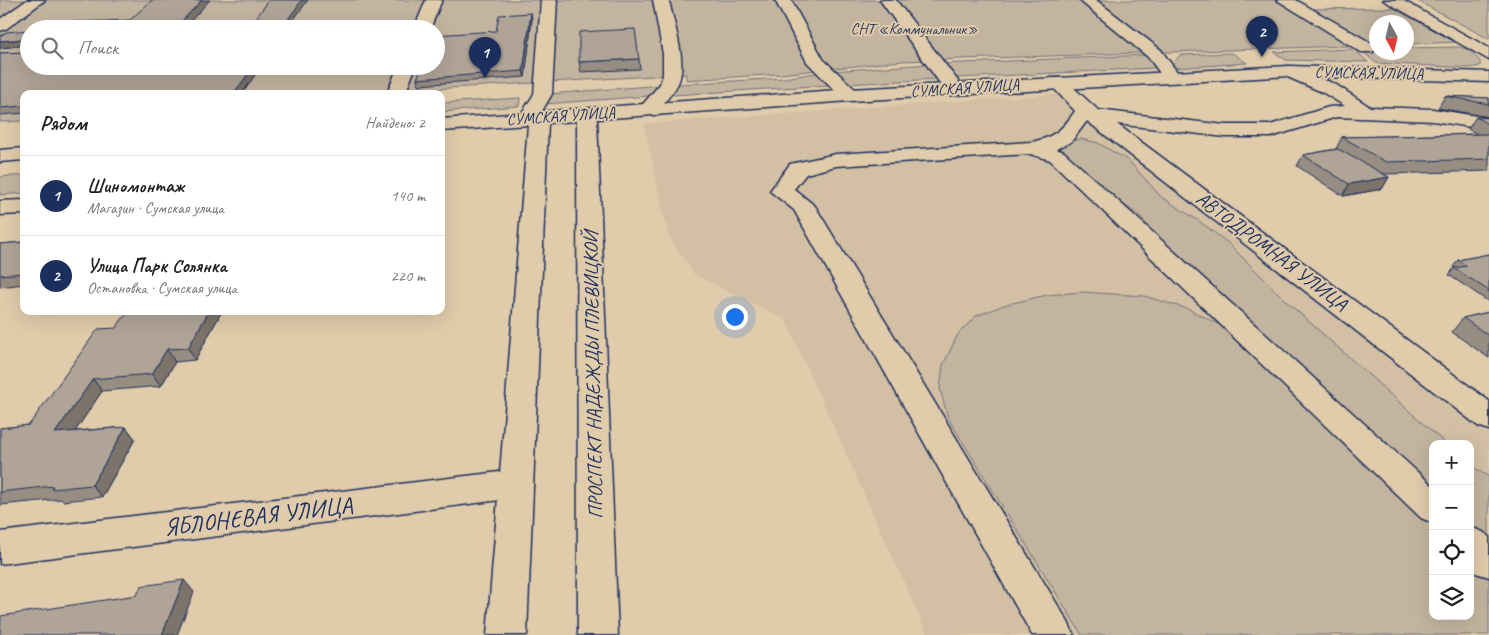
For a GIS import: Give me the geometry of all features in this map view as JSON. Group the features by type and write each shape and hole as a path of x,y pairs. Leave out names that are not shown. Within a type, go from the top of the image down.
{"main road":[{"path":"0,26 37,0"},
{"path":"426,20 434,0"},
{"path":"648,110 671,81 672,60 661,0"},
{"path":"783,0 816,62 850,95"},
{"path":"888,0 954,88"},
{"path":"1087,0 1155,54 1171,76"},
{"path":"1285,0 1366,48"},
{"path":"1391,0 1489,55"},
{"path":"507,635 533,118 543,94 548,7"},
{"path":"1289,71 1310,78 1355,103 1364,111"},
{"name":"СУМСКАЯ УЛИЦА","path":"445,125 954,88 1171,76 1289,71 1489,76"},
{"path":"397,90 403,75"},
{"name":"АВТОДРОМНАЯ УЛИЦА","path":"1057,82 1089,113 1489,418"},
{"path":"1054,635 804,206 781,191 798,169 836,160 1031,148 1058,143 1089,113 1224,131 1271,131 1336,111 1433,115 1489,124"},
{"name":"ПРОСПЕКТ НАДЕЖДЫ ПЛЕВИЦКОЙ","path":"587,114 598,635"},
{"path":"1031,148 1057,156 1429,504"},
{"path":"0,156 20,154"},
{"path":"0,208 20,207"},
{"name":"ЯБЛОНЕВАЯ УЛИЦА","path":"0,548 516,484"},
{"path":"1474,547 1489,561"}],"shaded area":[{"path":"1074,93 1489,421 1489,635 928,635 785,319 695,275 668,235 644,124"}],"green space":[{"name":"СНТ «Коммунальник»","path":"0,0 1286,0 1305,9 1393,8 1406,15 1369,15 1369,45 901,61 781,74 686,80 686,74 415,90 20,90 20,121 0,122"},
{"path":"1416,0 1489,0 1489,39"},
{"path":"1414,19 1457,42 1414,44"},
{"path":"1460,47 1469,50 1480,61 1480,66 1470,68 1376,63 1373,60 1414,60 1414,48"},
{"path":"1353,49 1368,62 1286,60 1274,52"},
{"path":"1360,49 1369,49 1369,57"},
{"path":"1232,53 1247,63 1175,68 1172,66 1180,55"},
{"path":"1148,55 1156,68 957,78 949,76 940,64"},
{"path":"929,64 938,76 937,79 846,84 831,71"},
{"path":"822,72 831,81 828,85 673,95 669,92 680,84 784,78"},
{"path":"662,85 649,96 545,104 549,94"},
{"path":"520,98 519,106 445,112 445,103"},
{"path":"1081,139 1098,143 1129,161 1161,197 1199,221 1228,243 1286,301 1442,440 1429,440 1429,492 1158,242 1142,218 1108,193 1092,179 1085,169 1066,157 1060,149 1070,141"},
{"path":"20,175 20,193 0,195 0,177"},
{"path":"1081,292 1144,296 1188,309 1222,326 1262,355 1429,514 1429,620 1474,620 1474,558 1489,572 1489,635 1082,635 948,418 940,389 943,365 958,334 976,316 1004,305 1047,295"},
{"path":"1474,468 1489,477 1489,547 1474,534"}],"building":[{"path":"152,0 202,0 183,20 130,20"},
{"path":"269,0 302,0 288,20 255,20"},
{"path":"531,13 523,71 417,79 419,75 445,75 445,34 496,31 499,15"},
{"path":"635,29 639,59 579,62 579,32"},
{"path":"20,31 20,39 0,41 0,36 7,32"},
{"path":"20,52 20,75 247,75 236,90 20,90 20,106 0,108 0,53"},
{"path":"1445,96 1489,98 1489,104"},
{"path":"1476,117 1489,118 1489,125"},
{"path":"1489,134 1489,159 1386,162 1342,137"},
{"path":"1338,149 1389,177 1349,184 1303,155"},
{"path":"20,242 20,273 0,275 0,244"},
{"path":"1489,254 1489,291 1454,268 1467,266 1458,260"},
{"path":"1489,312 1489,336 1463,318"},
{"path":"125,315 207,315 188,348 167,349 152,374 93,379 55,433 126,427 92,485 52,489 53,486 0,492 0,428 29,425 98,329 116,328"},
{"path":"184,580 162,635 0,635 1,616 137,595 141,586"}],"place":[{"name":"Улица Парк Солянка","path":"1262,57"},
{"name":"Шиномонтаж","path":"485,78"}]}
